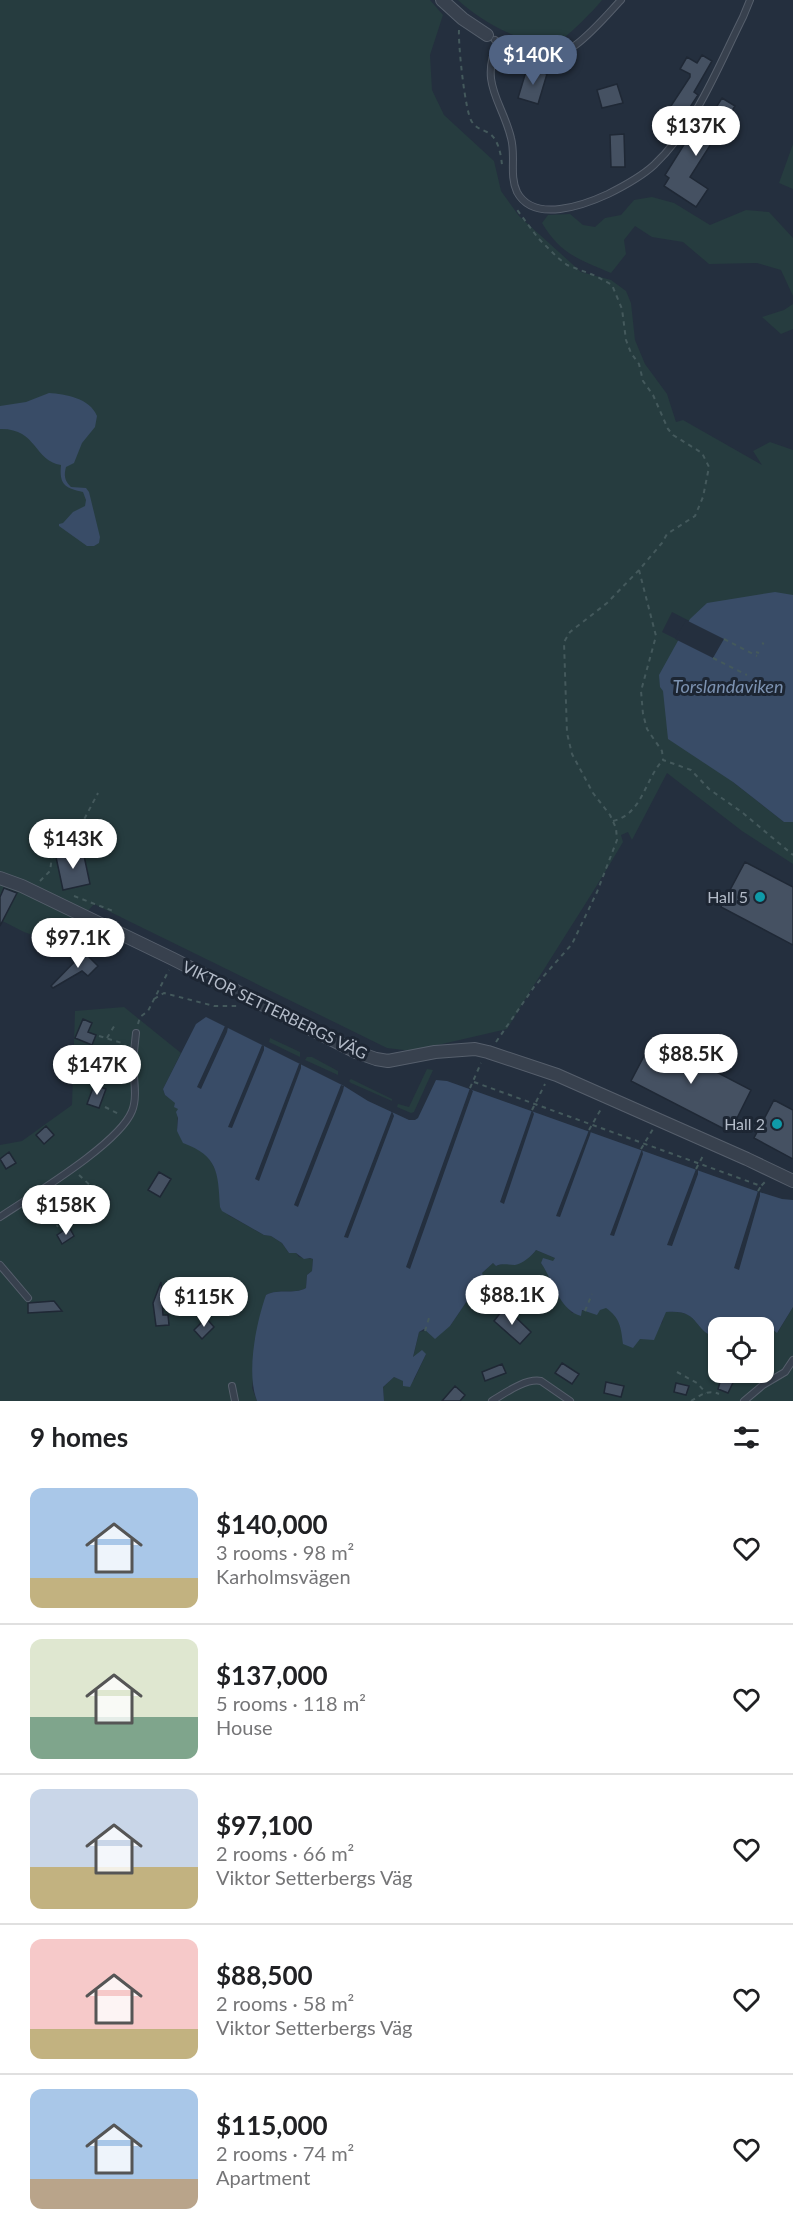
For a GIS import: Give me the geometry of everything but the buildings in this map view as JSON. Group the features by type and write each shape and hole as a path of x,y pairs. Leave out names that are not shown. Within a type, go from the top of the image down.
{"street":[{"path":"442,0 463,19 487,35"},
{"name":"VIKTOR SETTERBERGS VÄG","path":"0,878 173,959 356,1052 388,1061 435,1052 475,1049 488,1052 550,1073 793,1181"}],"lane":[{"path":"487,35 532,59 552,58 565,52 584,38 621,0"},
{"path":"498,42 492,54 491,79 494,96 512,138 513,180 517,191 523,200 533,207 548,210 569,208 584,204 622,187 653,166 669,149 698,106 750,0"},
{"path":"0,1217 74,1167 107,1141 129,1118 134,1101 136,1033"},
{"path":"0,1265 28,1298"},
{"path":"744,1401 763,1385 785,1372 793,1360"},
{"path":"492,1401 535,1380 541,1381 570,1401"},
{"path":"232,1386 235,1401"}],"path":[{"path":"463,19 460,24 459,37 467,113 476,128 494,137 503,170"},
{"path":"470,1088 483,1057 534,987 572,944 617,840 613,821 593,793 572,754 567,733 564,642 570,632 607,603 639,570 667,534 695,516 700,508 708,467 702,453 673,435 668,429 653,395 643,381 639,364 626,340 622,309 612,285 567,265 557,257 534,233 513,204"},
{"path":"613,821 622,819 638,804 645,786 663,760 662,751 648,729 643,714 641,691 656,636 639,570"},
{"path":"724,639 758,654"},
{"path":"713,658 747,675"},
{"path":"663,760 691,770 709,789 743,813 793,855"},
{"path":"27,889 40,882 50,871 52,857 68,850 98,793"},
{"path":"136,1033 140,1017 148,1011 173,959"},
{"path":"154,999 164,993 214,1006 244,1006"},
{"path":"107,1038 116,1023"},
{"path":"99,1036 135,1047"},
{"path":"532,1110 550,1073"},
{"path":"474,1082 761,1186"},
{"path":"589,1130 607,1098"},
{"path":"105,1107 129,1118"},
{"path":"642,1149 657,1121"},
{"path":"696,1169 709,1144"},
{"path":"74,1167 93,1188"},
{"path":"758,1191 773,1172"},
{"path":"34,1194 58,1227"},
{"path":"585,1311 592,1294"},
{"path":"425,1331 429,1318"},
{"path":"677,1372 697,1383 706,1393"},
{"path":"692,1401 713,1391 719,1394"}],"green space":[{"path":"0,0 430,0 443,15 430,55 432,90 444,115 494,161 501,191 519,216 581,272 611,280 626,291 631,303 635,340 645,364 667,394 676,422 683,420 762,465 753,451 770,442 793,450 793,613 707,630 672,612 662,632 692,647 733,782 784,822 793,822 793,864 742,831 667,773 632,840 628,832 621,835 623,842 507,1029 412,1051 387,1048 94,904 68,927 51,934 30,934 0,920"},
{"path":"458,0 602,0 566,36 554,41 539,42 524,39 493,25"},
{"path":"793,144 793,189 779,183"},
{"path":"652,197 674,203 710,225 746,210 769,212 793,238 793,296 781,270 757,263 709,264 683,242 652,237 635,226 624,240 626,254 611,273 572,255 556,242 542,223 548,215 570,214 583,225 595,227 605,218 621,215 634,200"},
{"path":"793,304 793,329 781,334 762,317 784,310"},
{"path":"124,1007 181,1053 163,1089 165,1095 176,1103 178,1109 177,1131 188,1144 206,1154 212,1163 228,1215 264,1235 271,1236 282,1243 289,1253 313,1259 312,1271 307,1275 306,1288 266,1295 252,1388 257,1401 0,1401 0,1145 22,1141 72,1105 75,1011"},
{"path":"270,1038 300,1052 300,1057 269,1042"},
{"path":"307,1057 312,1057 338,1071 338,1075 305,1060"},
{"path":"427,1069 433,1070 414,1112 411,1113 397,1107 398,1104 409,1107"},
{"path":"351,1079 392,1101 351,1083 349,1081"},
{"path":"536,1250 555,1258 553,1262 541,1263 558,1296 572,1313 606,1307 640,1339 662,1323 665,1312 677,1312 691,1317 708,1333 708,1383 774,1383 774,1329 778,1332 793,1307 793,1401 384,1401 383,1387 394,1377 404,1381 414,1380 426,1354 413,1358 419,1332 450,1326 471,1295 476,1283 482,1279 482,1273 493,1263 496,1266 523,1260"}],"water":[{"path":"49,393 83,401 94,410 97,416 95,427 82,443 74,463 66,467 65,475 71,487 86,488 89,492 100,537 99,543 94,546 87,546 59,526 73,512 85,506 86,500 83,492 68,487 62,481 61,465 45,458 28,439 12,430 0,429 0,406 26,402"},
{"name":"Torslandaviken","path":"775,592 793,595 793,822 784,822 733,782 668,739 659,675 690,619 707,603"},
{"path":"206,1017 409,1120 418,1118 436,1080 447,1081 753,1190 793,1200 793,1307 777,1333 774,1331 774,1317 708,1317 708,1334 686,1314 666,1312 654,1340 640,1339 633,1348 623,1344 619,1323 606,1308 600,1310 597,1315 582,1310 581,1316 567,1308 541,1263 543,1258 553,1261 555,1258 536,1250 527,1259 515,1265 496,1266 493,1263 482,1273 484,1278 476,1283 471,1295 450,1326 435,1339 424,1329 419,1332 413,1357 422,1350 426,1354 410,1387 403,1386 403,1381 394,1377 383,1387 384,1401 257,1401 252,1362 256,1334 266,1295 306,1288 307,1275 312,1271 313,1259 304,1259 296,1253 289,1253 282,1243 271,1236 264,1235 222,1211 214,1167 203,1154 183,1143 177,1131 176,1112 178,1109 174,1107 175,1103 165,1095 163,1089 196,1024"}],"pier":[{"path":"686,620 724,639 713,658 675,639"},
{"path":"225,1026 228,1027 227,1032 201,1089 197,1087"},
{"path":"262,1045 264,1050 232,1128 228,1127"},
{"path":"299,1064 301,1068 259,1181 255,1179"},
{"path":"341,1085 344,1086 343,1091 298,1207 294,1205"},
{"path":"470,1088 473,1091 410,1269 406,1267"},
{"path":"532,1110 534,1114 504,1204 500,1202"},
{"path":"392,1111 394,1116 348,1238 344,1237"},
{"path":"589,1130 590,1135 560,1217 556,1216"},
{"path":"642,1149 643,1154 614,1236 610,1235"},
{"path":"696,1169 698,1174 672,1246 667,1245"},
{"path":"758,1191 760,1196 739,1270 734,1268"}],"place":[{"name":"Hall 5","path":"760,897"},
{"name":"Hall 2","path":"777,1124"}]}
